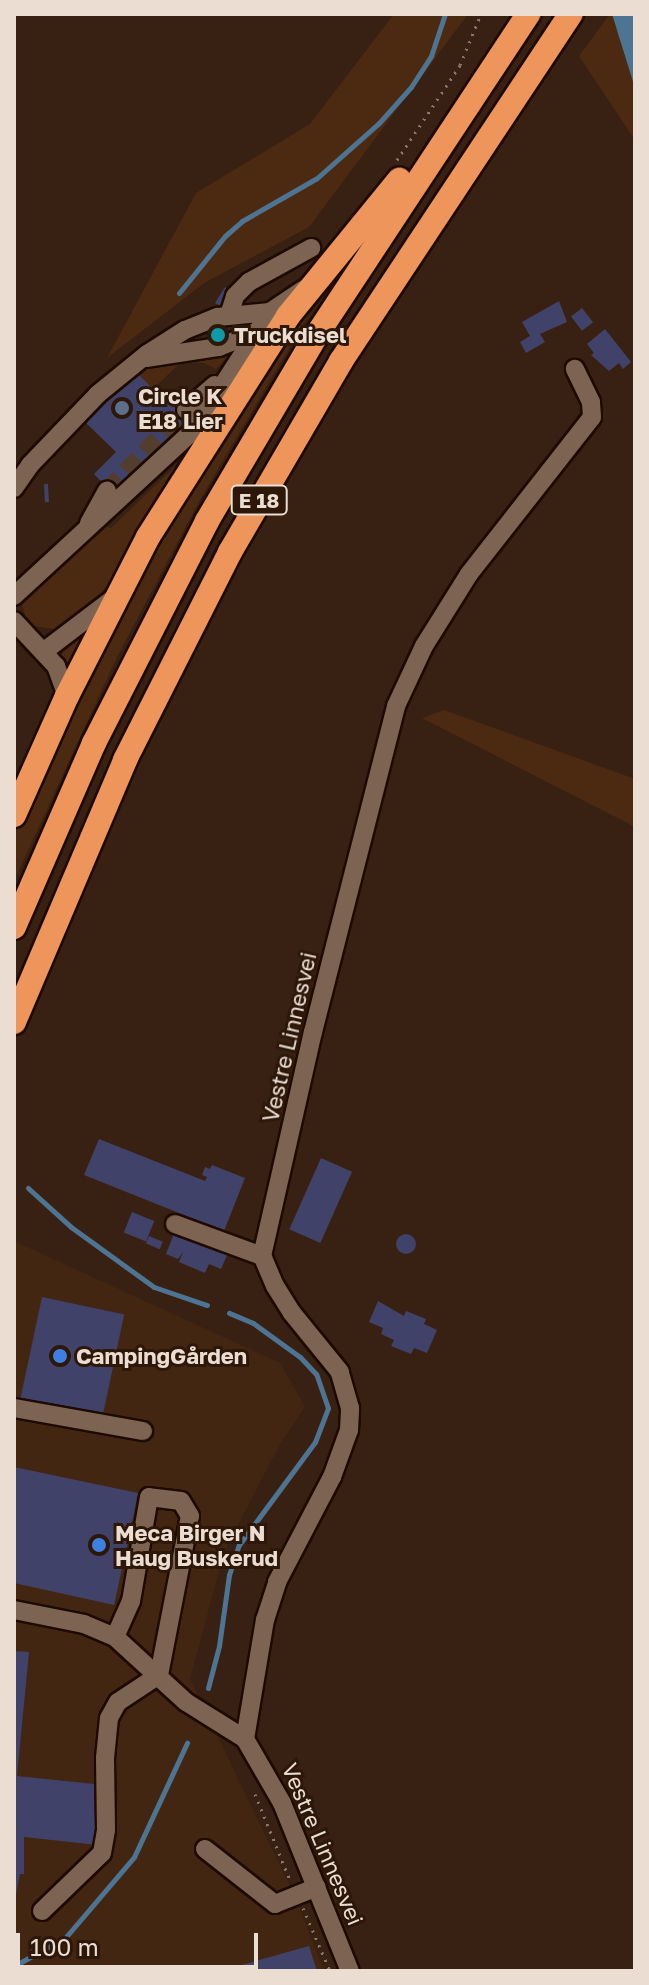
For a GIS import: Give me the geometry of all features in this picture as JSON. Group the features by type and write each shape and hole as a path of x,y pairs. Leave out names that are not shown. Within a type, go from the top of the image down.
{"highway":[{"name":"E 18","path":"14,927 94,743 207,521 316,336 528,14"},
{"name":"E 18","path":"14,1022 101,811 230,552 349,349 571,14"},
{"name":"E 18","path":"14,815 116,596 198,456 309,286 400,178 447,135"}],"street":[{"path":"229,315 235,296 249,282 311,248"},
{"path":"14,596 81,538 193,431 226,375 270,312 309,286"},
{"path":"14,488 30,465 98,394 140,359 185,330 229,315 270,312"},
{"path":"140,359 219,347 256,332"},
{"name":"Vestre Linnesvei","path":"262,1256 313,1032 396,706 424,646 469,574 592,417 591,402 575,369"},
{"path":"186,410 226,375"},
{"path":"81,538 107,491"},
{"path":"43,652 116,596"},
{"path":"14,623 61,674 67,696"},
{"path":"175,1224 262,1256 275,1286 292,1313 340,1372 347,1391 350,1420 338,1463 277,1582 265,1620 245,1739"},
{"path":"14,1408 143,1431"},
{"path":"42,1911 102,1853 106,1830 108,1781 105,1758 109,1718 118,1702 159,1675 190,1516 181,1501 149,1497 131,1601 115,1637"},
{"name":"Vestre Linnesvei","path":"14,1610 84,1624 115,1637 186,1702 245,1739 270,1776 350,1971"},
{"path":"205,1849 275,1904 317,1887"}],"path":[{"path":"396,162 460,65 481,14"},
{"path":"252,1787 330,1971"}],"shaded area":[{"path":"394,14 468,14 309,227 204,283 107,358 196,193 310,124"},
{"path":"610,14 635,14 635,140 579,56"},
{"path":"305,313 308,316 202,496 116,659 14,881 14,836 66,719 157,537 249,386"},
{"path":"233,350 216,369 204,363 181,362 152,390 137,374 142,369 157,367 167,359"},
{"path":"188,454 127,557 88,611 59,630 28,625 22,604 26,597 103,526 111,528"},
{"path":"90,630 67,671 59,656"},
{"path":"444,710 635,779 635,827 422,718"},
{"path":"14,1241 280,1363 305,1407 280,1444 224,1552 190,1679 295,1897 324,1971 14,1971"}],"water":[{"path":"612,14 635,14 635,88"}],"building":[{"path":"225,287 229,290 220,306 215,303"},
{"path":"559,301 567,322 540,334 545,342 526,353 520,342 530,336 522,322"},
{"path":"582,308 593,322 582,331 571,317"},
{"name":"Truckdisel","path":"222,323 230,338 215,346 207,331"},
{"path":"605,329 631,362 623,369 619,363 609,371 591,355 594,353 587,344"},
{"path":"135,371 166,402 172,397 195,420 116,497 94,474 116,452 84,421"},
{"path":"44,484 48,484 49,502 45,502"},
{"path":"99,1139 205,1181 207,1177 202,1175 205,1167 210,1169 212,1165 245,1178 224,1231 84,1175"},
{"path":"321,1158 352,1172 320,1243 289,1229"},
{"path":"132,1212 154,1221 146,1241 124,1232"},
{"path":"175,1231 228,1253 221,1269 209,1264 205,1273 179,1262 183,1252 178,1259 166,1254"},
{"path":"406,1234 413,1237 416,1244 413,1251 406,1254 399,1251 396,1244 399,1237"},
{"path":"149,1236 163,1242 160,1249 146,1243"},
{"path":"42,1297 124,1314 103,1415 21,1398"},
{"path":"378,1301 404,1316 406,1311 426,1319 424,1324 437,1330 427,1353 414,1348 411,1354 391,1346 394,1340 381,1334 383,1328 369,1322"},
{"path":"14,1467 138,1493 127,1547 123,1550 126,1550 114,1605 14,1583"},
{"path":"14,1651 29,1652 17,1776 104,1785 98,1845 24,1837 24,1874 20,1874 14,1905"},
{"path":"309,1946 317,1971 224,1970"}],"waterway":[{"path":"179,293 225,236 242,221 317,178 379,123 411,87 431,56 445,14"},
{"path":"28,1188 71,1227 154,1287 207,1305"},
{"path":"208,1688 219,1646 229,1575 239,1545 315,1442 328,1408 316,1374 300,1357 253,1323 229,1313"},
{"path":"14,1966 65,1938 134,1857 187,1743"}],"tunnel":[{"path":"107,491 186,410"}],"place":[{"name":"Truckdisel","path":"218,335"},
{"name":"Circle K E18 Lier","path":"122,408"},
{"name":"CampingGården","path":"60,1356"},
{"name":"Meca Birger N Haug Buskerud","path":"99,1545"}]}
